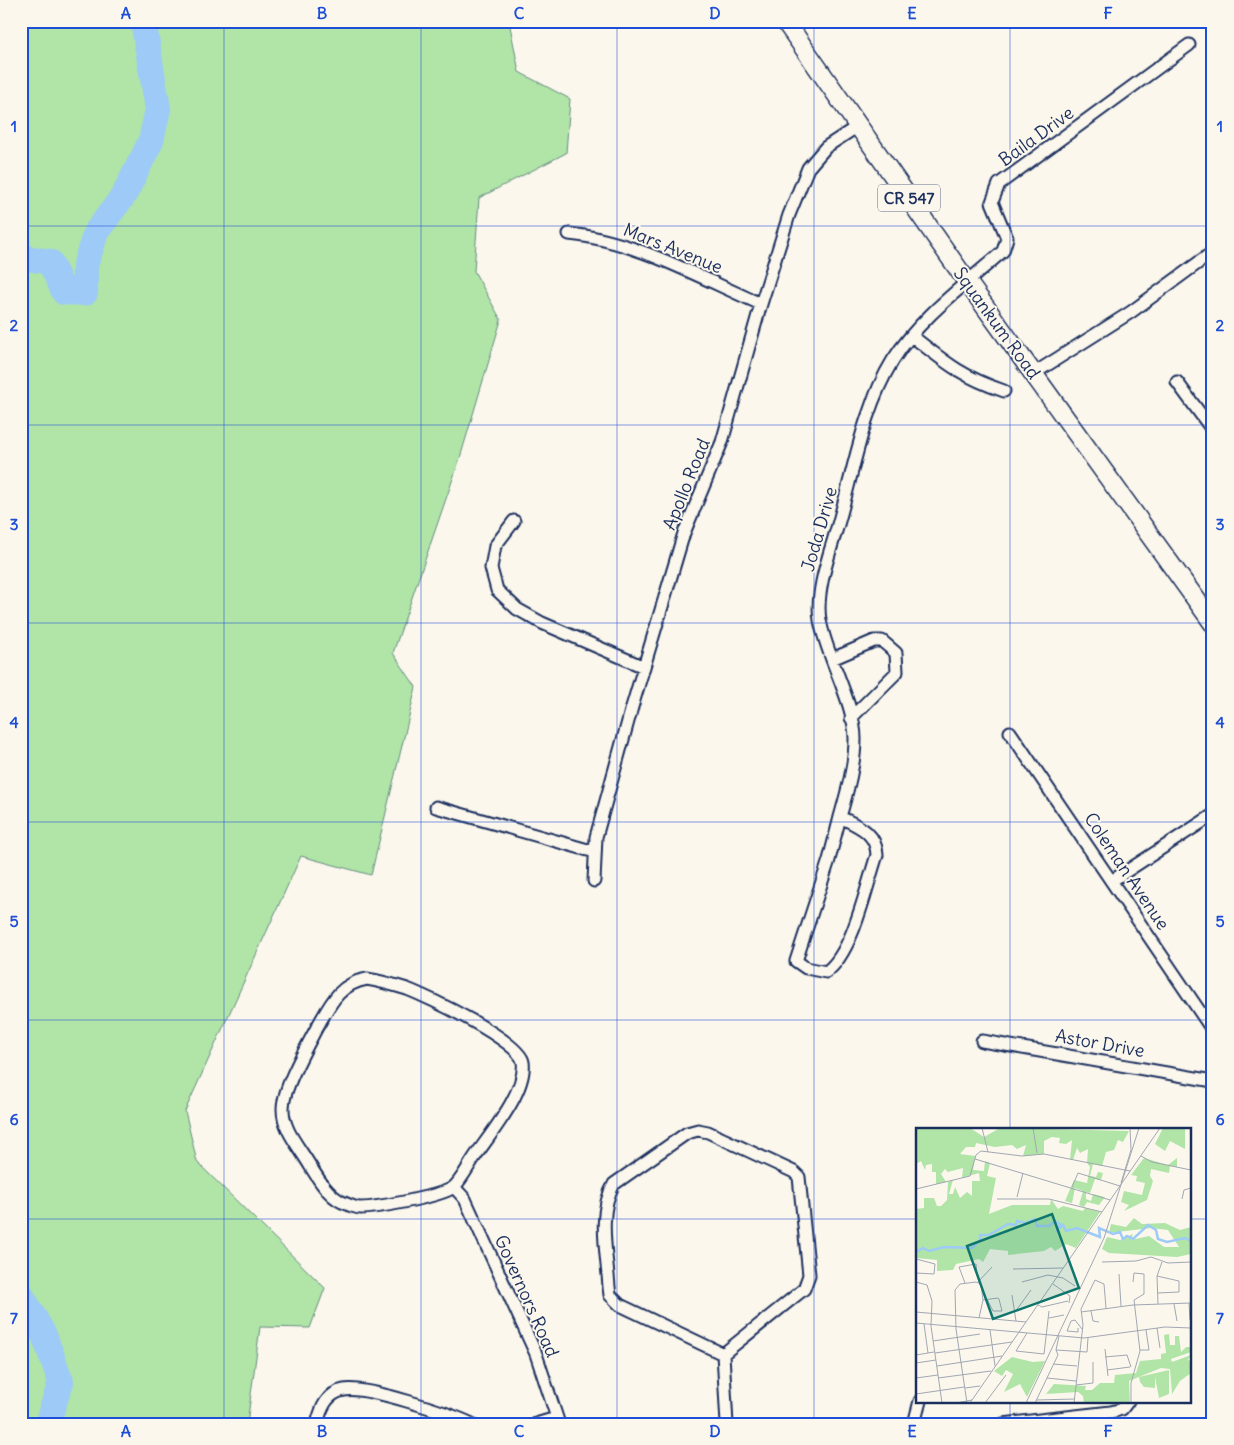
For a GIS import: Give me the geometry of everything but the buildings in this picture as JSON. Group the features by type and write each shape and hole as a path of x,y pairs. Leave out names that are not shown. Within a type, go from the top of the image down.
{"main road":[{"name":"Squankum Road","path":"785,21 968,283 1213,623"}],"street":[{"name":"Baila Drive","path":"968,283 1003,251 1006,245 1007,238 992,202 999,184 1190,45"},
{"name":"Apollo Road","path":"594,881 596,837 644,667 684,533 722,442 760,304 789,214 808,168 826,146 858,126"},
{"name":"Mars Avenue","path":"570,234 593,236 625,245 760,304"},
{"path":"1033,374 1131,312 1213,252"},
{"name":"Joda Drive","path":"840,817 861,827 872,836 876,845 877,855 847,947 834,966 826,972 806,968 796,961 829,860 840,817 849,783 855,739 851,718 820,619 822,583 877,392 893,360 912,336 935,311 968,283"},
{"path":"912,336 959,373 978,383 1004,391"},
{"path":"1177,382 1213,431"},
{"path":"514,521 495,546 491,568 497,590 517,609 542,623 644,667"},
{"path":"832,659 874,641 882,641 896,653 897,672 851,718"},
{"name":"Coleman Avenue","path":"1010,732 1113,880 1213,1031"},
{"path":"436,807 596,852"},
{"path":"1113,880 1213,815"},
{"path":"376,980 408,989 474,1022 506,1041 520,1054 523,1062 522,1081 502,1118 454,1187 434,1195 383,1206 358,1208 340,1201 320,1181 287,1129 283,1109 299,1060 329,1006 342,989 352,982 376,980"},
{"name":"Astor Drive","path":"982,1041 1213,1081"},
{"path":"698,1130 708,1132 794,1172 799,1177 809,1275 807,1283 804,1289 723,1354 620,1305 610,1295 609,1287 604,1210 614,1184 679,1138 687,1133 698,1130"},
{"name":"Governors Road","path":"454,1187 464,1199 536,1354 558,1421"},
{"path":"723,1354 727,1424"},
{"path":"317,1424 323,1404 332,1396 344,1390 388,1395 472,1424"},
{"path":"914,1424 920,1402"},
{"path":"1003,1424 1111,1412 1122,1409 1127,1402"},
{"path":"536,1424 558,1421"}],"green space":[{"path":"21,21 509,21 519,72 570,99 566,153 479,198 474,271 501,320 460,458 393,653 416,687 371,875 301,856 185,1111 197,1162 325,1288 310,1328 260,1327 247,1424 21,1424"}],"waterway":[{"path":"21,257 50,262 64,292 85,293 85,266 96,232 124,195 151,141 158,109 144,26 140,21"},
{"path":"21,1294 44,1335 61,1382 47,1424"}]}
